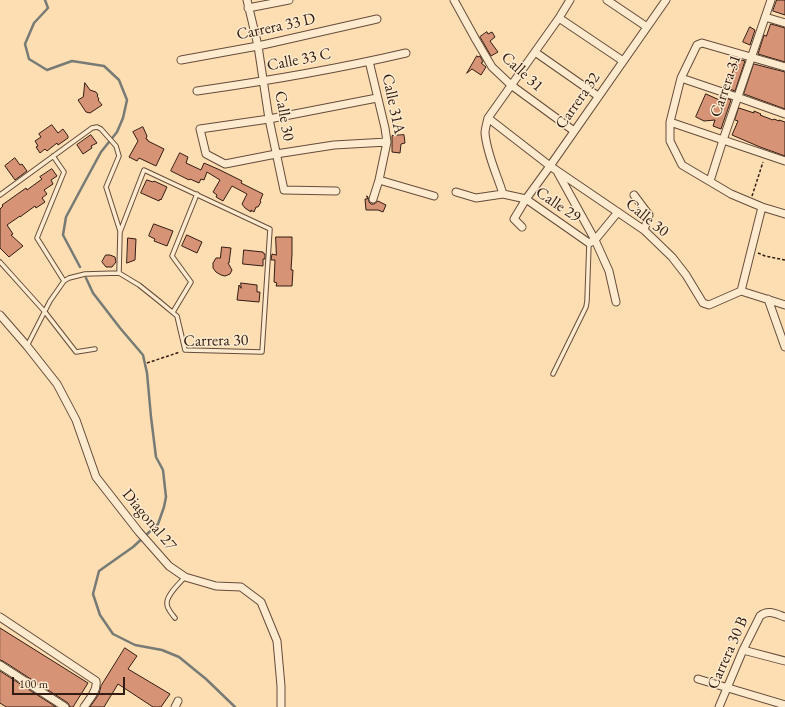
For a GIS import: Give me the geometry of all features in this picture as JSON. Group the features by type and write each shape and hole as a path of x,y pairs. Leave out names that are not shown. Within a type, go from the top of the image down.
{"street":[{"name":"Calle 30","path":"247,0 258,46 269,119 284,190 336,191"},
{"path":"248,8 289,0"},
{"name":"Calle 31","path":"454,0 492,67 511,85 574,131"},
{"path":"456,192 476,198 503,194 490,158 485,132 488,118 559,18 570,0"},
{"path":"607,0 647,27"},
{"name":"Carrera 32","path":"522,227 514,219 526,199 666,0"},
{"name":"Carrera 31","path":"710,181 770,0"},
{"path":"765,17 785,23"},
{"path":"559,18 623,61"},
{"name":"Carrera 33 D","path":"181,60 258,46 377,19"},
{"path":"785,68 702,42 697,45 681,78 670,122 670,141 682,165 731,194 762,207 785,214"},
{"path":"535,52 598,96"},
{"name":"Calle 33 C","path":"197,91 264,81 369,62 406,53"},
{"name":"Calle 31A","path":"369,62 387,142 379,180 373,199"},
{"path":"681,78 785,114"},
{"path":"378,98 269,119 200,129 206,154 226,164 334,145 387,142"},
{"name":"Calle 30","path":"488,118 550,166 644,230 672,257 686,275 703,303 709,305 741,290"},
{"path":"670,122 785,161"},
{"path":"557,171 592,242 609,272 616,302"},
{"path":"379,180 434,196"},
{"name":"Calle 29","path":"503,194 526,199 592,242"},
{"path":"634,195 649,214 644,230"},
{"path":"762,207 741,290 785,305"},
{"path":"592,242 618,212"},
{"path":"768,299 785,347"},
{"name":"Diagonal 27","path":"0,315 58,384 76,420 96,477 139,532 169,566 185,577 216,586 241,587 261,602 277,641 281,686 281,707"},
{"name":"Carrera 30 B","path":"719,707 743,650 760,616 764,612 770,612 785,617"},
{"path":"0,617 96,681 96,688 84,707"},
{"path":"743,650 785,661"},
{"path":"0,665 65,707"},
{"path":"698,679 785,705"}],"lane":[{"path":"0,195 92,128 97,127 101,129 116,146 119,156 106,187 120,232 119,273"},
{"path":"53,156 64,172 36,238 64,281"},
{"path":"120,232 144,170 197,194 172,256 191,282 173,312"},
{"name":"Carrera 30","path":"185,350 262,352 270,229 197,194"},
{"path":"553,374 586,307 592,242"},
{"path":"0,262 45,312 76,352 95,349"},
{"path":"27,346 50,301 64,281 69,278 85,274 119,273 139,285 177,316 185,350"},
{"path":"175,618 166,604 171,593 185,577"}],"path":[{"path":"750,202 766,154"},
{"path":"752,250 765,256 785,260"},
{"name":"Carrera 30","path":"147,363 185,350"}],"building":[{"path":"777,0 785,0 785,15 773,11"},
{"path":"771,24 785,28 785,62 758,54 764,35 766,36"},
{"path":"750,27 755,30 750,45 743,42"},
{"path":"487,32 488,34 492,32 495,37 490,41 498,52 491,56 480,37"},
{"path":"477,56 480,56 483,62 481,63 486,67 481,75 472,69 467,73"},
{"path":"738,59 745,61 735,91 727,88"},
{"path":"754,64 785,72 785,109 744,94"},
{"path":"85,83 90,90 96,92 99,99 98,100 102,105 90,113 86,112 78,100 83,97"},
{"path":"706,94 724,102 726,98 731,100 721,129 713,126 715,120 704,121 696,117"},
{"path":"739,108 754,113 754,111 773,120 785,122 785,156 732,135 738,121 735,120"},
{"path":"52,125 58,133 63,129 68,138 58,145 57,143 47,151 45,149 40,153 36,147 38,146 35,141 41,137 39,134"},
{"path":"143,127 147,136 146,139 164,149 156,166 139,158 137,161 129,157 138,141 133,132"},
{"path":"91,135 97,143 91,146 92,148 83,154 77,145"},
{"path":"404,135 405,143 401,144 400,153 392,152 392,136"},
{"path":"180,153 188,157 186,163 201,170 204,163 242,181 241,183 263,194 258,207 256,207 254,212 251,210 251,212 245,208 242,204 247,194 232,186 223,201 216,197 217,195 213,192 220,180 207,172 204,180 201,179 199,183 171,171"},
{"path":"15,158 27,171 15,180 5,166"},
{"path":"52,169 57,176 51,180 53,184 44,190 47,194 42,198 45,202 36,208 35,206 7,225 13,234 11,235 23,246 9,257 0,248 0,209 3,206 2,205 26,188 27,190 42,179 40,177"},
{"path":"147,180 154,181 167,187 161,200 160,199 159,201 141,193"},
{"path":"367,196 371,204 378,201 386,205 383,212 378,210 366,210 365,199 367,199"},
{"path":"154,224 173,231 167,246 154,241 155,239 149,236"},
{"path":"187,235 202,242 197,253 182,246"},
{"path":"276,237 292,237 292,286 276,286 277,283 274,282 275,260 271,260 272,254 276,255"},
{"path":"128,238 136,239 135,260 127,263"},
{"path":"222,247 231,248 228,263 232,270 230,274 225,276 216,272 213,268 213,263 216,258 220,258"},
{"path":"244,250 263,252 265,254 265,259 263,259 263,266 243,264"},
{"path":"106,255 115,257 116,262 112,267 106,267 102,262"},
{"path":"241,283 257,285 257,292 260,292 259,302 237,300 239,285 241,288"},
{"path":"0,628 88,683 73,707 70,707 68,703 0,660"},
{"path":"125,648 137,656 128,669 170,694 161,707 153,707 118,684 104,707 90,707 99,694 101,686"},
{"path":"0,671 56,707 6,707 0,703"}],"waterway":[{"path":"45,0 48,8 34,23 25,44 29,59 47,70 72,61 104,66 119,80 127,100 123,118 117,132 101,152 66,217 63,235 80,267"},
{"path":"86,278 93,293 143,355 147,373 156,457 163,470 166,497 158,524 133,547 99,571 93,594 100,615 113,634 135,645 162,650 179,657 206,679 235,707"}]}
